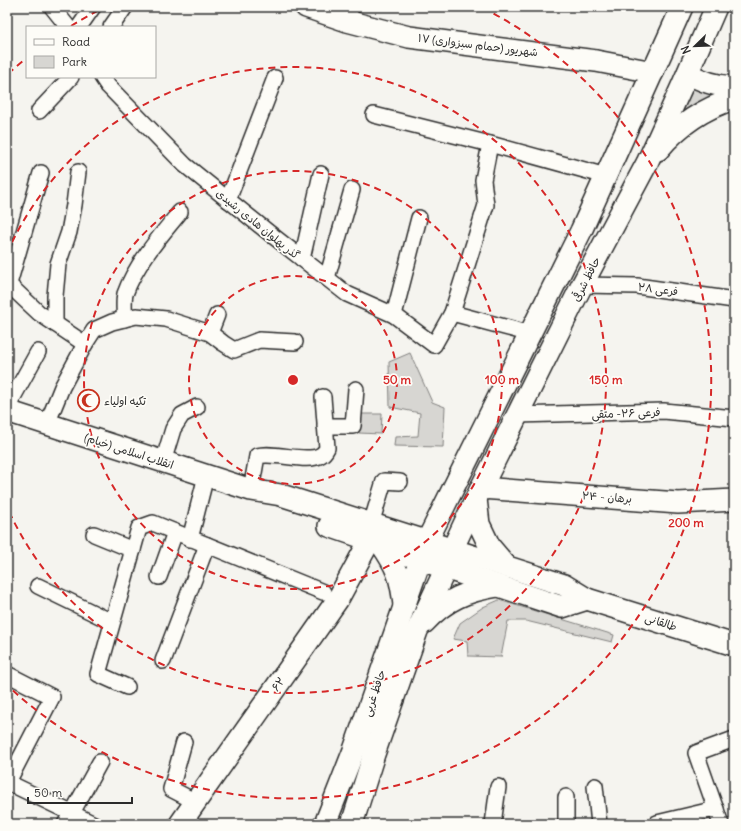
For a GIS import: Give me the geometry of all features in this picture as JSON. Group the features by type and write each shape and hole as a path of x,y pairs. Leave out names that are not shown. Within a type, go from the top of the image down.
{"main road":[{"name":"۱۷ شهریور (حمام سبزواری)","path":"306,7 349,14 409,37 596,61 652,72"},
{"path":"424,551 591,210 682,7"},
{"name":"حافظ شرقی","path":"449,559 478,493 582,285 647,163 716,7"},
{"path":"688,73 700,81 714,85 734,86"},
{"path":"647,163 664,143 698,114 734,99"},
{"path":"591,210 615,223"},
{"name":"انقلاب اسلامی (خیام)","path":"7,410 251,490 278,508 380,535 449,559"},
{"path":"417,631 433,613 453,599 476,590 503,576 479,524 478,493"},
{"name":"۲۴ - برهان","path":"478,493 678,503 734,500"},
{"path":"404,609 402,586 394,563 380,535 415,528 432,519 446,506"},
{"name":"۶۲","path":"180,824 338,599 380,535"},
{"name":"حافظ غربی","path":"325,824 354,750 424,551"},
{"name":"طالقانی","path":"449,559 503,576 562,607 587,599 734,645"},
{"name":"حافظ غربی","path":"352,824 374,754 417,631 449,559"},
{"path":"354,750 362,738 365,736 370,737 375,743 374,754"}],"street":[{"path":"52,7 67,26"},
{"path":"80,26 93,7"},
{"path":"112,26 125,7"},
{"path":"39,111 70,78"},
{"name":"گذر پهلوان هادی رشیدی","path":"103,78 108,86 185,165 348,294 394,315 434,345 452,313"},
{"path":"228,200 275,78"},
{"path":"374,115 490,144 606,176"},
{"path":"490,144 483,180 486,204 452,313 531,334"},
{"path":"55,324 54,296 58,264 69,232 78,172"},
{"path":"41,173 8,284 39,313 85,344"},
{"path":"302,259 321,174"},
{"path":"326,278 352,190"},
{"path":"124,319 125,296 133,277 151,249 180,212"},
{"path":"394,315 419,218"},
{"name":"فرعی ۲۸","path":"582,285 637,286 734,300"},
{"path":"210,333 217,315"},
{"path":"46,424 62,387 94,330 112,322 136,316 166,319 210,333 222,343 234,350 260,340 295,342"},
{"path":"7,410 38,352"},
{"path":"325,426 353,426 356,389"},
{"path":"251,490 257,456 264,454 305,459 321,456 327,448 323,397"},
{"path":"163,462 173,429 182,415 198,406"},
{"name":"فرعی ۲۶- متقی","path":"517,415 664,411 734,418"},
{"path":"190,538 206,476"},
{"path":"380,535 384,481 400,482"},
{"path":"127,687 98,674 139,528 153,523 323,592"},
{"path":"159,577 175,532"},
{"path":"94,534 133,550"},
{"path":"163,661 207,546"},
{"path":"38,586 112,622"},
{"path":"7,674 52,697 7,782 69,819 94,824"},
{"path":"720,824 696,753 734,739"},
{"path":"184,742 171,789 196,802"},
{"path":"69,819 100,762"},
{"path":"595,786 599,824"},
{"path":"493,824 498,787"},
{"path":"566,797 566,824"},
{"path":"657,823 716,809"}],"green space":[{"path":"691,87 700,89 734,90 674,122"},
{"path":"410,353 432,402 445,407 443,447 394,446 395,437 418,436 420,413 390,407 389,362"},
{"path":"360,414 382,414 381,434 359,433"},
{"path":"499,600 614,635 612,642 526,621 508,621 501,657 468,656 467,641 453,639 460,623 483,607"}],"place":[{"name":"تکیه اولیاء","path":"89,401"}]}
